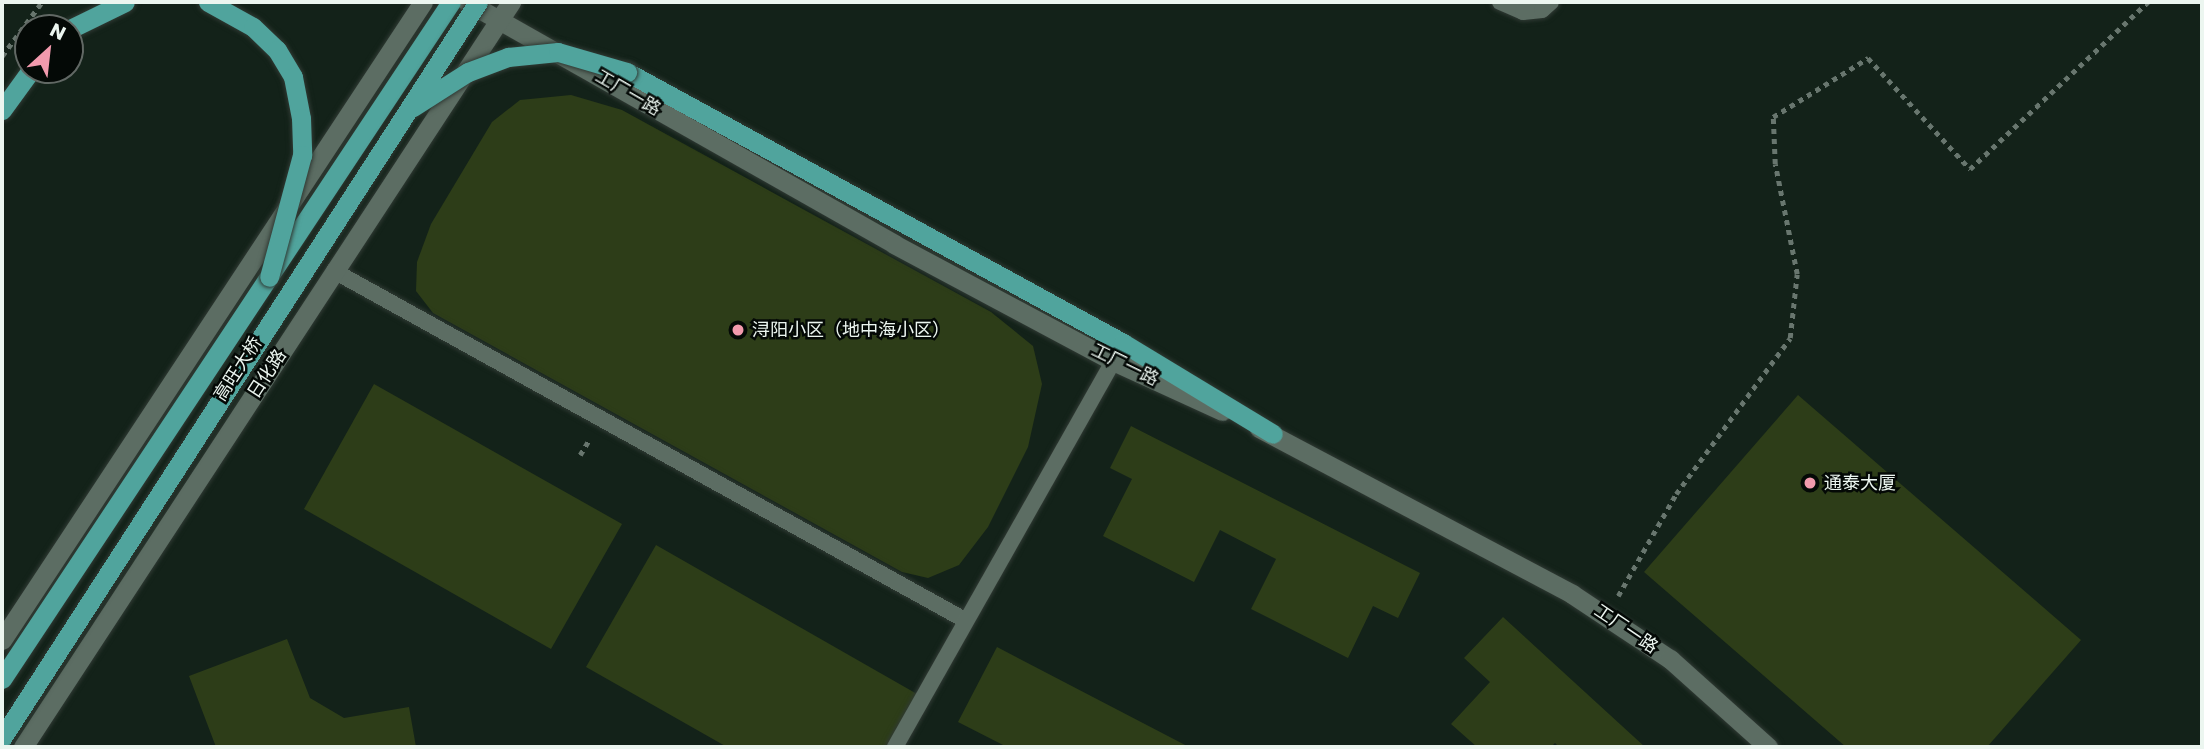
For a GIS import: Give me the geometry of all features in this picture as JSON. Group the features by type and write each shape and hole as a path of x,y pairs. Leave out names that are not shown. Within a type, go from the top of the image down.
{"main road":[{"path":"84,22 125,2"},
{"path":"208,2 253,27 277,50 293,77 302,118 302,155 269,277"},
{"name":"高旺大桥","path":"2,679 451,2"},
{"name":"高旺大桥","path":"2,738 478,2"},
{"path":"404,114 468,72 508,57 558,52 605,63 1123,343 1273,434"},
{"path":"2,110 21,84"}],"street":[{"path":"2,640 423,2"},
{"name":"工厂一路","path":"467,2 894,244 1113,361 1273,434 1560,587 1670,659 1768,747"},
{"name":"日化路","path":"23,747 511,2"}],"lane":[{"path":"1500,2 1523,12 1542,10 1551,2"},
{"path":"334,271 965,620"},
{"path":"895,747 1113,361"}],"path":[{"path":"2,56 42,2"},
{"path":"1606,617 1676,494 1790,338 1797,274 1775,164 1773,117 1868,58 1970,169 2148,2"}],"building":[{"name":"浔阳小区（地中海小区）","path":"571,95 622,110 991,312 1033,346 1042,384 1028,447 988,527 959,565 928,578 902,572 433,313 416,291 417,262 431,224 492,122 520,100"},
{"path":"374,384 622,524 551,649 304,509"},
{"name":"通泰大厦","path":"1798,395 2081,640 1987,747 1846,747 1644,572"},
{"path":"1131,426 1420,573 1398,618 1373,606 1348,658 1251,609 1276,559 1220,530 1194,582 1103,536 1132,479 1110,468"},
{"path":"656,545 917,694 886,747 727,747 586,667"},
{"path":"1503,617 1645,747 1559,747 1555,743 1551,747 1477,747 1451,724 1490,682 1464,658"},
{"path":"287,639 310,698 344,718 409,707 416,747 216,747 189,676"},
{"path":"997,647 1189,747 1007,747 958,722"}],"place":[{"name":"浔阳小区（地中海小区）","path":"738,330"},
{"name":"通泰大厦","path":"1810,483"}]}
